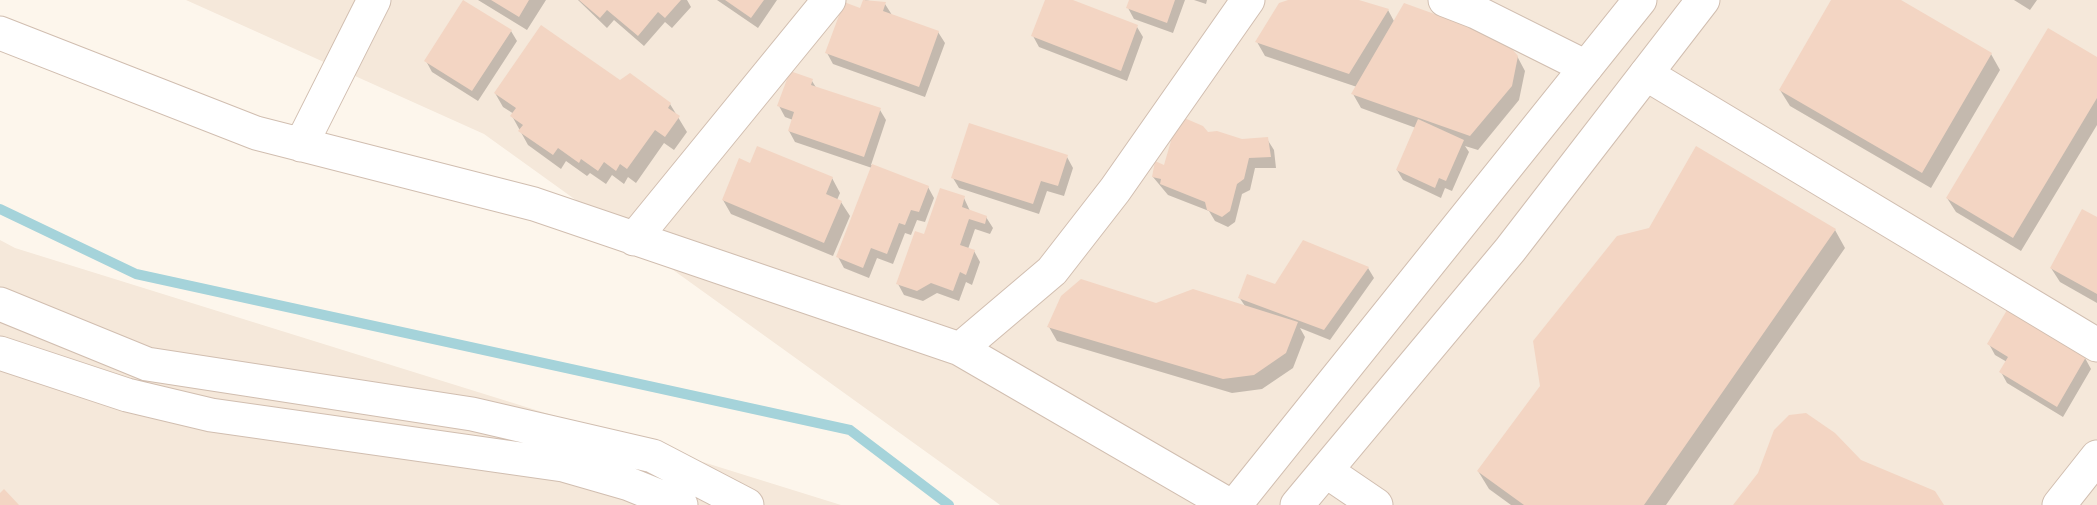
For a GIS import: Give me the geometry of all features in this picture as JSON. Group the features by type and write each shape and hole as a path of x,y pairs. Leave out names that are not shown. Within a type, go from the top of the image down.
{"street":[{"path":"301,145 374,0"},
{"path":"634,239 829,0"},
{"path":"960,349 1052,271 1115,190 1248,0"},
{"path":"1445,0 1476,12 1586,67"},
{"path":"1235,505 1640,0"},
{"path":"1297,505 1510,250 1703,0"},
{"path":"0,33 256,134 534,204 960,349 1229,505"},
{"path":"1646,74 2097,345"},
{"path":"0,304 147,364 472,414 653,456 747,505"},
{"path":"0,353 128,395 211,415 563,465 629,483 681,505"},
{"path":"2059,505 2097,457"},
{"path":"1326,471 1376,505"}],"shaded area":[{"path":"186,0 2097,0 2097,505 1000,505 484,134"},
{"path":"0,240 15,248 841,505 0,505"}],"building":[{"path":"463,0 512,30 472,91 424,61"},
{"path":"491,0 529,0 519,17"},
{"path":"579,0 681,0 665,18 658,12 638,36 607,10 600,18"},
{"path":"725,0 764,0 751,18"},
{"path":"863,0 886,2 883,11 939,31 919,87 825,53 844,2 860,8"},
{"path":"1045,0 1073,0 1138,25 1121,71 1031,36"},
{"path":"1129,0 1175,0 1167,23 1126,8"},
{"path":"1288,0 1359,0 1389,9 1349,74 1255,42 1279,3"},
{"path":"1831,0 1901,0 1992,53 1922,173 1779,90"},
{"path":"1404,3 1476,29 1508,44 1518,56 1512,86 1470,136 1351,94"},
{"path":"541,25 620,80 630,73 671,103 668,108 680,116 665,137 655,130 627,169 620,164 616,171 604,162 598,171 581,159 579,163 558,148 553,155 518,131 523,125 510,116 516,108 494,93"},
{"path":"2048,28 2097,57 2097,98 2013,238 1946,198"},
{"path":"790,71 813,79 811,85 881,108 864,157 788,131 794,112 777,106"},
{"path":"1182,117 1203,126 1208,132 1217,131 1242,139 1268,137 1271,157 1249,158 1244,179 1237,184 1230,211 1222,217 1207,210 1205,202 1160,184 1161,179 1152,177 1155,161 1164,165 1175,127"},
{"path":"1418,119 1464,140 1446,181 1439,178 1435,188 1396,170"},
{"path":"969,123 1068,155 1058,186 1041,181 1033,204 951,178"},
{"path":"757,146 833,177 826,194 842,201 824,243 722,200 739,158 750,163"},
{"path":"1696,146 1836,229 1644,505 1524,505 1477,471 1540,386 1533,341 1617,236 1649,228"},
{"path":"872,164 929,186 919,212 911,210 905,225 899,223 887,254 871,248 863,268 836,257"},
{"path":"940,188 965,196 962,207 987,216 985,224 969,219 960,245 975,250 966,275 960,272 953,291 931,283 917,291 896,284 915,231 924,234"},
{"path":"2082,209 2097,217 2097,294 2050,268"},
{"path":"1303,240 1369,267 1324,330 1238,298 1247,274 1275,284"},
{"path":"1081,279 1156,303 1193,289 1298,322 1286,353 1254,375 1223,379 1047,327 1061,296"},
{"path":"2007,310 2086,357 2057,407 1999,372 2008,357 1987,344"},
{"path":"1806,413 1835,433 1861,460 1935,491 1944,505 1733,505 1758,473 1774,430 1789,415"},
{"path":"4,489 19,505 0,505 0,493"}],"waterway":[{"path":"0,209 136,274 850,430 949,505"}]}
